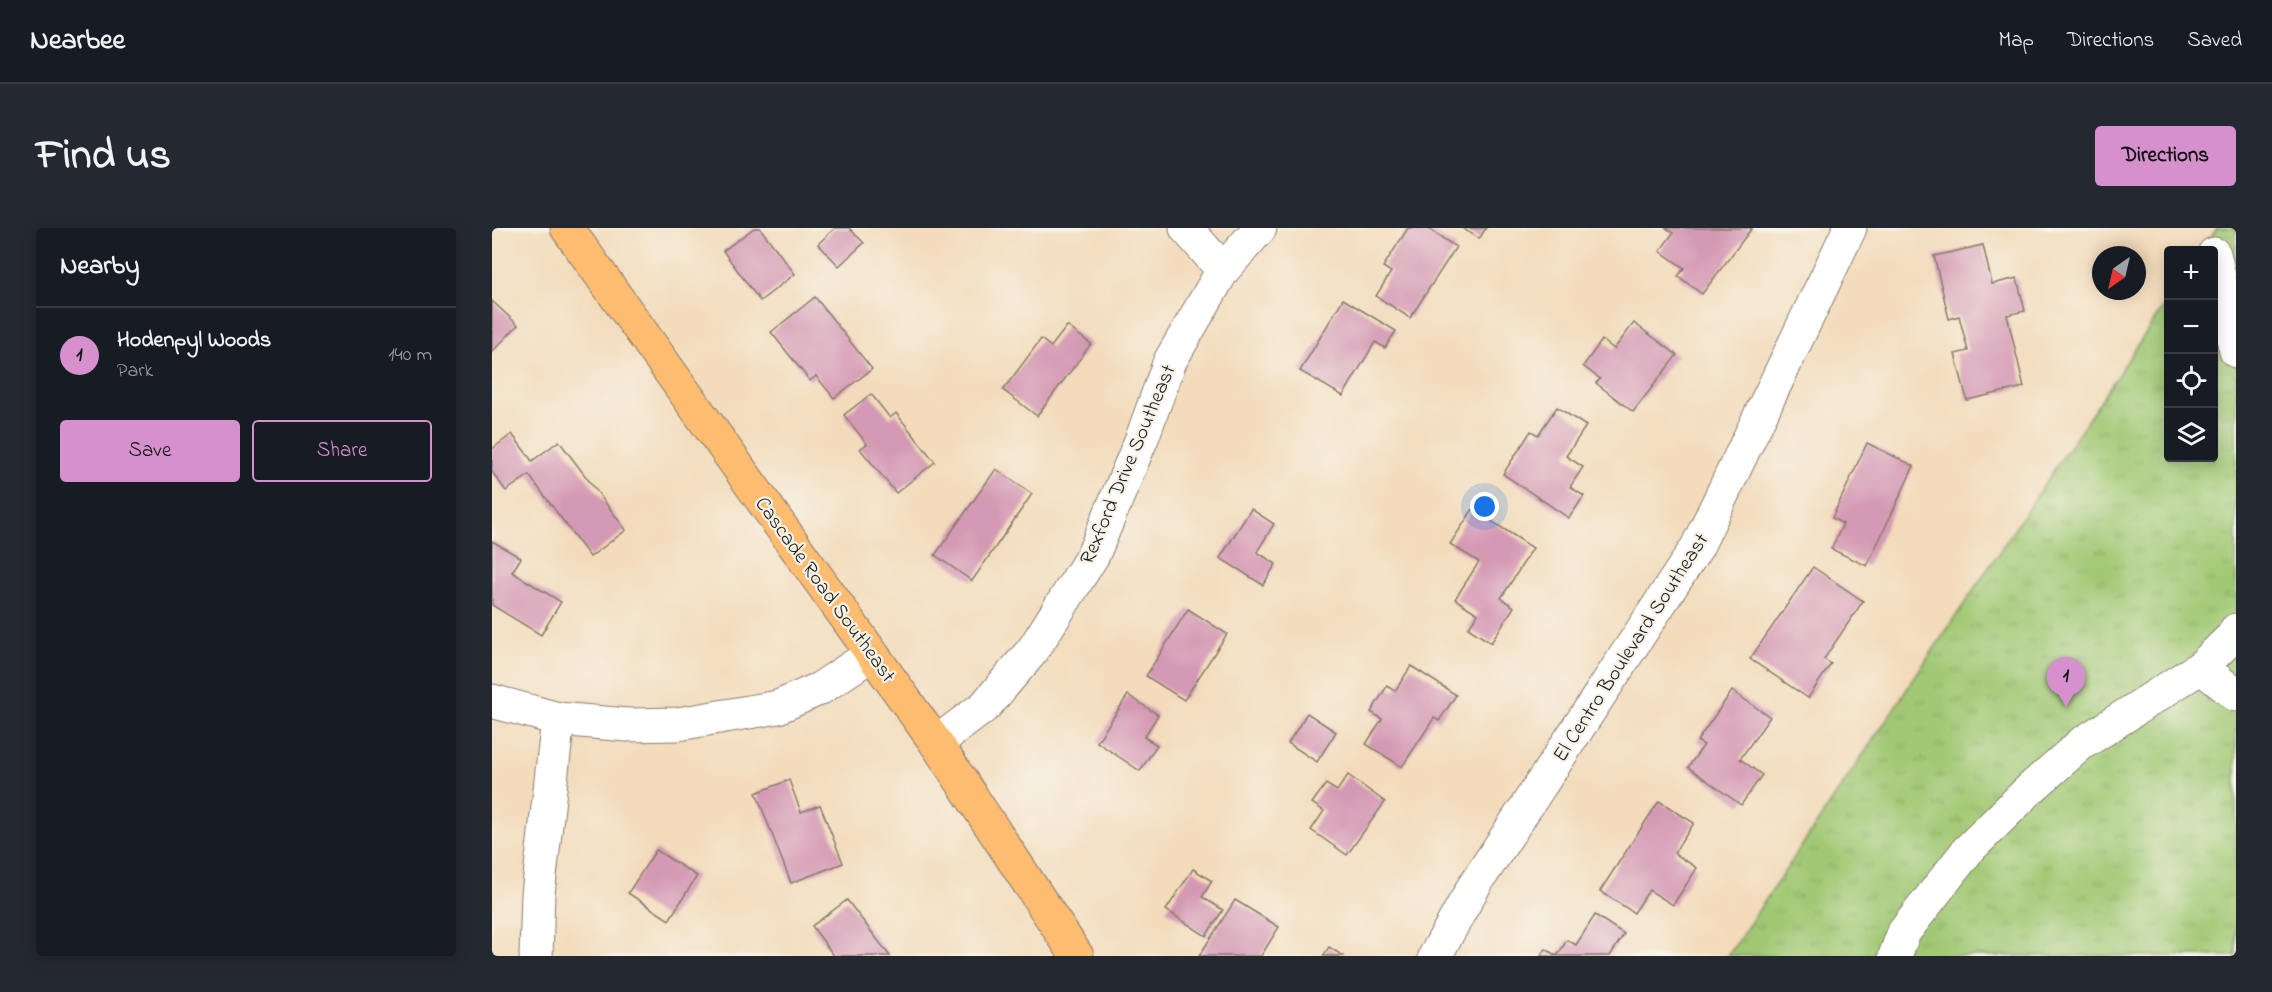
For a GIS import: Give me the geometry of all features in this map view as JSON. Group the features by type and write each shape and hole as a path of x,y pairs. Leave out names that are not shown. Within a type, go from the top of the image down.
{"main road":[{"name":"Cascade Road Southeast","path":"567,228 936,743 1077,956"}],"street":[{"path":"1186,228 1223,270"},
{"name":"Rexford Drive Southeast","path":"936,743 986,706 1026,658 1093,555 1142,438 1170,361 1223,270 1260,228"},
{"name":"El Centro Boulevard Southeast","path":"1435,956 1474,886 1697,547 1850,228"},
{"path":"2208,228 2212,246"},
{"path":"2218,264 2229,289 2236,351"},
{"path":"1895,956 1904,932 1968,850 2029,790 2081,744 2201,667 2233,636 2236,630"},
{"path":"492,701 558,719 627,725 678,724 778,707 821,688 872,654"},
{"path":"2201,667 2236,695"},
{"path":"536,956 538,894 558,719"}],"green space":[{"path":"2217,228 2236,228 2236,956 1728,956 2164,306 2164,462 2218,462 2218,246 2205,246"}],"building":[{"path":"754,228 760,228 795,274 760,301 723,251"},
{"path":"835,228 849,228 864,243 839,266 818,244"},
{"path":"1408,228 1427,228 1456,247 1410,318 1376,296 1391,272 1383,267"},
{"path":"1462,228 1486,228 1479,239"},
{"path":"1666,228 1752,228 1702,294 1678,276 1684,268 1660,251 1673,233"},
{"path":"1983,245 1992,284 2017,278 2025,311 2007,315 2024,387 1967,400 1955,354 1968,351 1959,316 1949,319 1934,256"},
{"path":"815,297 872,369 834,398 816,376 810,381 771,332"},
{"path":"1343,299 1396,331 1385,348 1375,342 1343,396 1300,371"},
{"path":"492,301 518,325 492,352"},
{"path":"1634,323 1677,355 1633,412 1596,383 1600,379 1583,366 1602,340 1614,349"},
{"path":"1067,326 1091,344 1037,416 1003,390 1041,339 1051,347"},
{"path":"871,394 890,418 896,413 935,462 896,493 860,449 867,444 844,415"},
{"path":"1557,407 1586,426 1566,456 1583,467 1570,487 1584,496 1569,518 1503,474 1531,431 1538,435"},
{"path":"512,434 532,461 559,441 626,530 590,557 529,475 506,491 492,472 492,449"},
{"path":"1867,443 1914,466 1867,566 1831,549 1843,524 1832,518"},
{"path":"996,469 1032,494 972,581 935,555"},
{"path":"1251,509 1274,524 1257,552 1276,564 1263,585 1220,558"},
{"path":"1473,509 1533,548 1501,598 1514,607 1491,643 1468,628 1478,614 1455,599 1479,562 1450,544"},
{"path":"492,541 521,558 512,572 561,602 541,635 492,605"},
{"path":"1813,567 1863,601 1824,659 1831,664 1808,698 1750,659"},
{"path":"1188,609 1227,634 1184,700 1146,676"},
{"path":"1411,666 1456,695 1439,721 1434,718 1402,767 1366,744 1382,719 1371,712 1387,686 1395,691"},
{"path":"1732,691 1770,717 1740,759 1762,775 1741,805 1688,767 1704,745 1697,741"},
{"path":"1128,695 1158,715 1144,737 1157,745 1140,771 1097,742"},
{"path":"1307,713 1336,732 1317,762 1288,743"},
{"path":"1348,775 1385,802 1347,855 1311,830 1324,811 1312,803 1326,784 1337,791"},
{"path":"789,780 801,812 820,805 843,863 791,883 756,793"},
{"path":"1659,801 1694,823 1674,853 1697,868 1673,905 1649,890 1634,913 1600,891"},
{"path":"656,850 697,876 669,920 628,893"},
{"path":"1193,869 1212,881 1202,897 1223,910 1206,936 1166,910"},
{"path":"847,900 890,956 834,956 812,926"},
{"path":"1235,900 1279,927 1261,956 1199,956"},
{"path":"1595,915 1624,934 1610,956 1557,956 1567,940 1576,945"},
{"path":"1329,947 1343,956 1323,956"},
{"path":"1546,949 1557,956 1541,956"}],"place":[{"name":"Hodenpyl Woods","path":"2066,707"}]}
